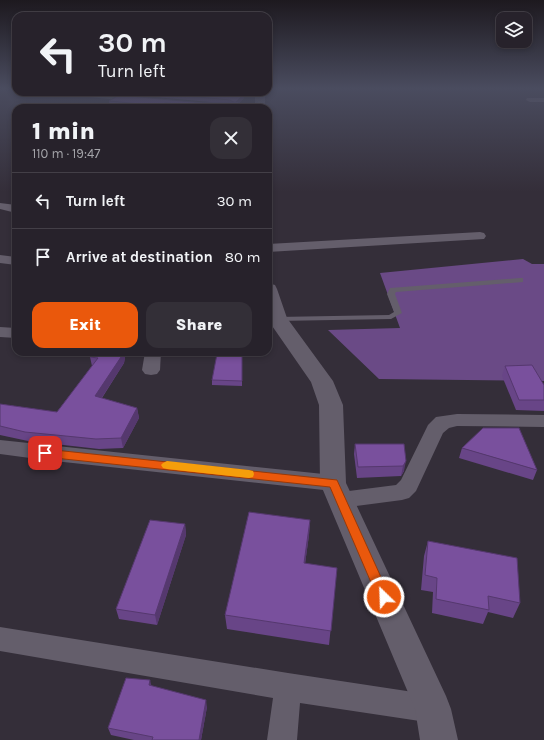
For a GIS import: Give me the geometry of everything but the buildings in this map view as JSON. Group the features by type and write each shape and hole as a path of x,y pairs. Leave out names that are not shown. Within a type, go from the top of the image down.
{"street":[{"path":"0,206 12,208"},
{"path":"272,248 480,236"},
{"path":"0,260 12,261"},
{"path":"273,319 322,381 331,405 337,491 433,709 439,740"},
{"path":"0,332 12,333"},
{"path":"151,370 153,356"},
{"path":"0,447 337,491 402,492 409,485 435,430 443,422 457,420 544,421"},
{"path":"0,639 288,687 433,709"},
{"path":"282,740 288,687"}],"lane":[{"path":"273,319 391,317 398,313 391,294 393,290 520,280"}],"shaded area":[{"path":"523,259 532,264 544,264 544,381 379,379 328,330 400,328 380,273"}],"slow traffic":[{"path":"167,465 249,474"}],"route":[{"path":"45,453 333,483 384,597"}]}
